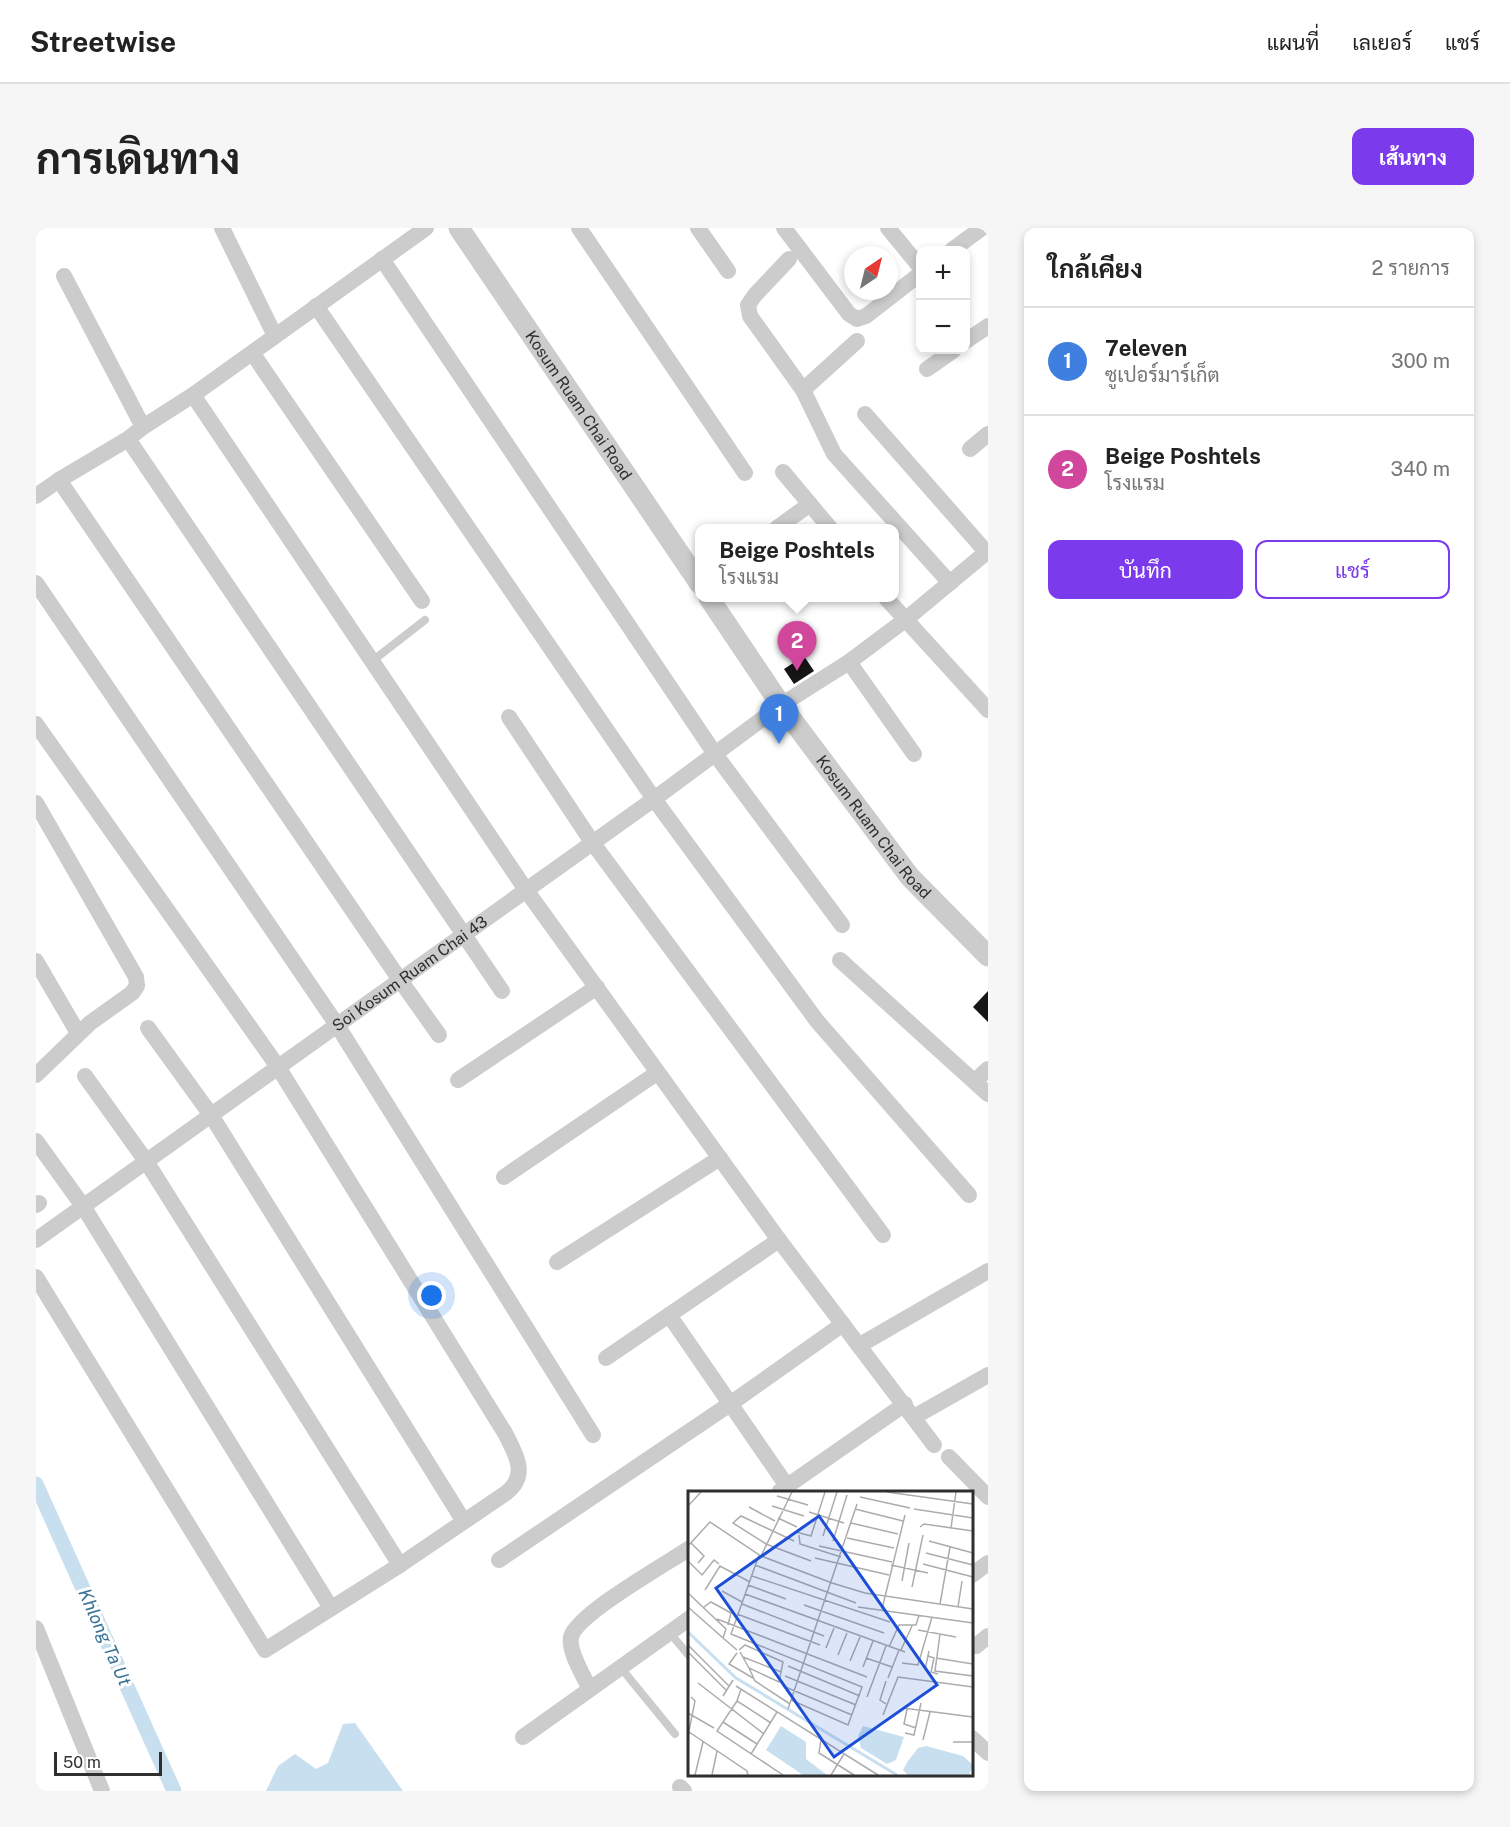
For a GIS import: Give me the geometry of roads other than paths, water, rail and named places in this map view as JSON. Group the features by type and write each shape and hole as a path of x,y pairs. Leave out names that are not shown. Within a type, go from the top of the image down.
{"street":[{"path":"222,228 275,336"},
{"path":"36,496 128,439 142,427 193,395 426,228"},
{"path":"579,228 745,473"},
{"path":"698,228 728,271"},
{"path":"784,228 849,314 857,319 866,316 916,278"},
{"path":"888,228 916,261"},
{"path":"957,246 982,228"},
{"name":"Kosum Ruam Chai Road","path":"460,229 695,578"},
{"path":"382,259 715,754 842,925"},
{"path":"789,259 748,305 750,316 803,390 834,454 897,524"},
{"path":"64,276 142,427"},
{"path":"316,306 654,799 817,1021 969,1196"},
{"path":"970,338 988,326"},
{"path":"803,390 857,341"},
{"path":"252,354 422,601"},
{"path":"927,369 948,354"},
{"path":"193,395 526,890 779,1240 934,1445"},
{"path":"865,414 988,552"},
{"path":"970,449 988,434"},
{"path":"128,439 502,991"},
{"path":"783,472 827,524"},
{"path":"59,480 400,980 440,1035"},
{"path":"782,524 810,504"},
{"path":"899,526 950,583"},
{"name":"Soi Kosum Ruam Chai 43","path":"36,1240 654,799 781,705 849,662 905,620 988,552"},
{"path":"36,583 337,1025 593,1435"},
{"name":"Kosum Ruam Chai Road","path":"712,602 781,705 909,876 988,956"},
{"path":"890,602 988,710"},
{"path":"849,662 914,754"},
{"path":"510,717 591,842 883,1235"},
{"path":"36,724 278,1067 513,1450 520,1470 518,1479 513,1488 400,1565 265,1650 36,1276"},
{"path":"36,803 136,977 137,986 132,993 78,1033 36,1075"},
{"path":"840,960 988,1094"},
{"path":"36,961 78,1033"},
{"path":"458,1080 597,987"},
{"path":"148,1028 211,1115 463,1520"},
{"path":"975,1081 988,1069"},
{"path":"504,1177 657,1073"},
{"path":"85,1076 146,1161 400,1565"},
{"path":"36,1141 83,1206 331,1608"},
{"path":"557,1262 720,1158"},
{"path":"606,1358 779,1240"},
{"path":"860,1345 988,1271"},
{"path":"669,1315 730,1404 783,1489 910,1411 988,1375"},
{"path":"500,1560 730,1404 843,1324"},
{"path":"949,1457 988,1497"},
{"path":"591,1689 573,1653 571,1636 597,1609 688,1549"},
{"path":"973,1574 988,1563"},
{"path":"523,1737 688,1620"},
{"path":"36,1628 102,1791"},
{"path":"973,1738 988,1753"}],"lane":[{"path":"371,662 425,620"},
{"path":"670,1633 688,1655"},
{"path":"621,1668 675,1734"}],"water":[{"path":"355,1723 403,1791 266,1791 278,1766 295,1754 316,1769 328,1763 343,1724"}],"waterway":[{"name":"Khlong Ta Ut","path":"36,1484 174,1791"}],"place":[{"name":"Beige Poshtels","path":"797,671"},
{"name":"7eleven","path":"779,744"}]}
